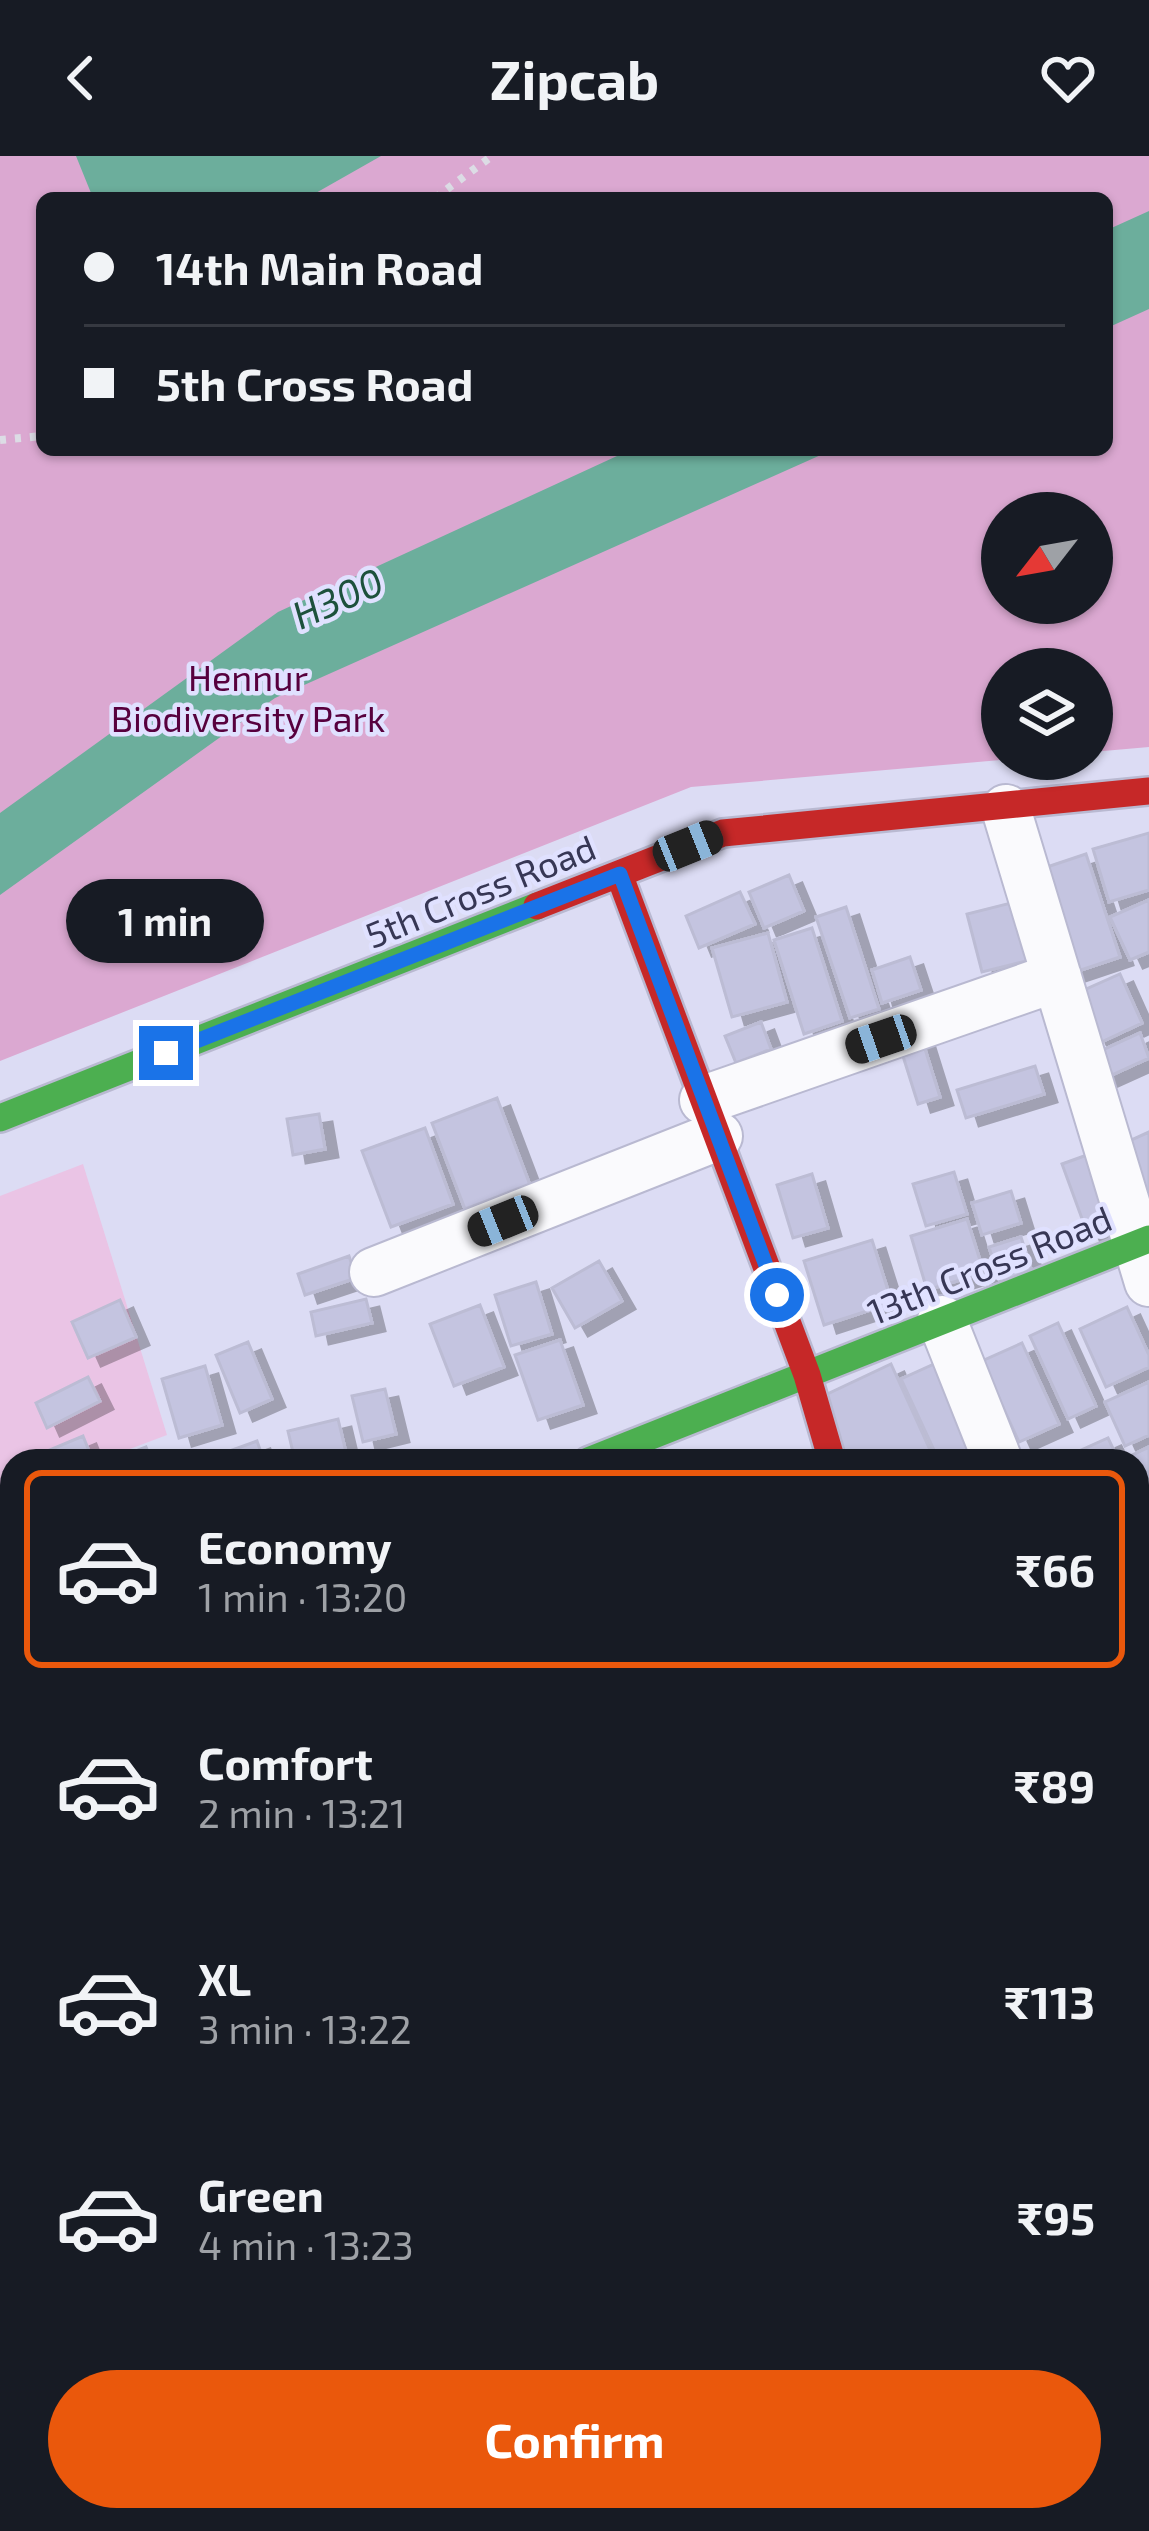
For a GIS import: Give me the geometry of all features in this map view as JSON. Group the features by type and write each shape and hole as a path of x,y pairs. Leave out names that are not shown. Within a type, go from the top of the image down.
{"street":[{"name":"5th Cross Road","path":"0,1118 723,833 1149,791"},
{"path":"1006,808 1144,1256"},
{"path":"620,874 807,1375 829,1449"},
{"path":"374,1272 711,1118 1057,977"},
{"name":"13th Cross Road","path":"619,1449 942,1320 1144,1256"},
{"path":"942,1320 993,1449"}],"path":[{"path":"443,192 492,156"},
{"path":"0,440 36,437"}],"shaded area":[{"path":"83,1164 167,1435 130,1449 0,1449 0,1196"}],"green space":[{"name":"Hennur Biodiversity Park","path":"0,156 1149,156 1149,747 1113,750 1113,648 981,648 981,762 691,787 0,1061"}],"water":[{"path":"76,156 381,156 318,192 91,192"},
{"path":"1149,211 1149,309 1113,325 1113,227"},
{"name":"H300","path":"617,456 819,456 275,698 0,895 0,813 278,612"}],"building":[{"path":"1149,833 1149,890 1109,902 1093,849"},
{"path":"1086,854 1120,957 1069,974 1035,871"},
{"path":"789,875 804,911 764,928 749,892"},
{"path":"740,892 755,924 699,948 686,916"},
{"path":"1027,899 1042,957 982,972 967,914"},
{"path":"1149,900 1149,952 1130,960 1110,917"},
{"path":"846,907 879,1009 850,1018 816,917"},
{"path":"812,928 842,1021 804,1034 774,940"},
{"path":"768,933 787,1002 732,1017 712,948"},
{"path":"910,957 921,990 882,1003 872,970"},
{"path":"1120,974 1142,1023 1097,1044 1075,994"},
{"path":"761,1022 771,1049 736,1063 725,1036"},
{"path":"919,1030 940,1097 918,1104 897,1037"},
{"path":"1140,1033 1149,1058 1105,1078 1094,1054"},
{"path":"1035,1066 1044,1094 966,1118 957,1090"},
{"path":"497,1098 530,1185 465,1209 432,1123"},
{"path":"319,1114 325,1149 293,1155 287,1119"},
{"path":"425,1128 453,1204 391,1227 362,1151"},
{"path":"1149,1132 1149,1216 1116,1147"},
{"path":"1087,1155 1113,1226 1088,1235 1062,1164"},
{"path":"954,1172 967,1214 926,1226 913,1184"},
{"path":"812,1174 828,1228 793,1238 777,1185"},
{"path":"1011,1191 1021,1223 982,1235 972,1203"},
{"path":"967,1219 984,1273 927,1290 911,1236"},
{"path":"1021,1237 1033,1275 1001,1285 989,1247"},
{"path":"872,1240 892,1303 824,1325 804,1261"},
{"path":"349,1256 356,1278 305,1295 298,1274"},
{"path":"599,1261 622,1301 575,1328 552,1288"},
{"path":"536,1282 552,1334 511,1346 495,1295"},
{"path":"366,1299 372,1323 316,1336 311,1312"},
{"path":"120,1300 136,1337 88,1358 72,1322"},
{"path":"480,1305 504,1367 454,1386 430,1324"},
{"path":"1127,1307 1149,1355 1149,1367 1106,1387 1080,1329"},
{"path":"1058,1323 1096,1406 1068,1419 1030,1336"},
{"path":"560,1340 583,1405 538,1420 515,1355"},
{"path":"248,1342 272,1399 240,1413 216,1355"},
{"path":"1022,1343 1059,1424 1019,1442 982,1361"},
{"path":"943,1360 984,1449 933,1449 901,1379"},
{"path":"891,1364 930,1449 843,1449 819,1398"},
{"path":"205,1366 222,1425 179,1438 162,1379"},
{"path":"88,1377 100,1401 47,1428 36,1403"},
{"path":"1149,1382 1149,1435 1125,1446 1105,1402"},
{"path":"385,1389 396,1434 363,1442 352,1396"},
{"path":"338,1419 345,1449 292,1449 288,1431"},
{"path":"83,1436 88,1449 52,1449"},
{"path":"1108,1438 1113,1449 1083,1449"},
{"path":"257,1441 260,1449 235,1449"}],"traffic: fast":[{"path":"0,1118 537,906"},
{"path":"618,1449 1149,1239"}],"traffic: jam":[{"path":"537,906 723,833 1149,791"},
{"path":"619,874 807,1375 829,1449"}],"route":[{"path":"166,1053 620,874 777,1295"}]}
